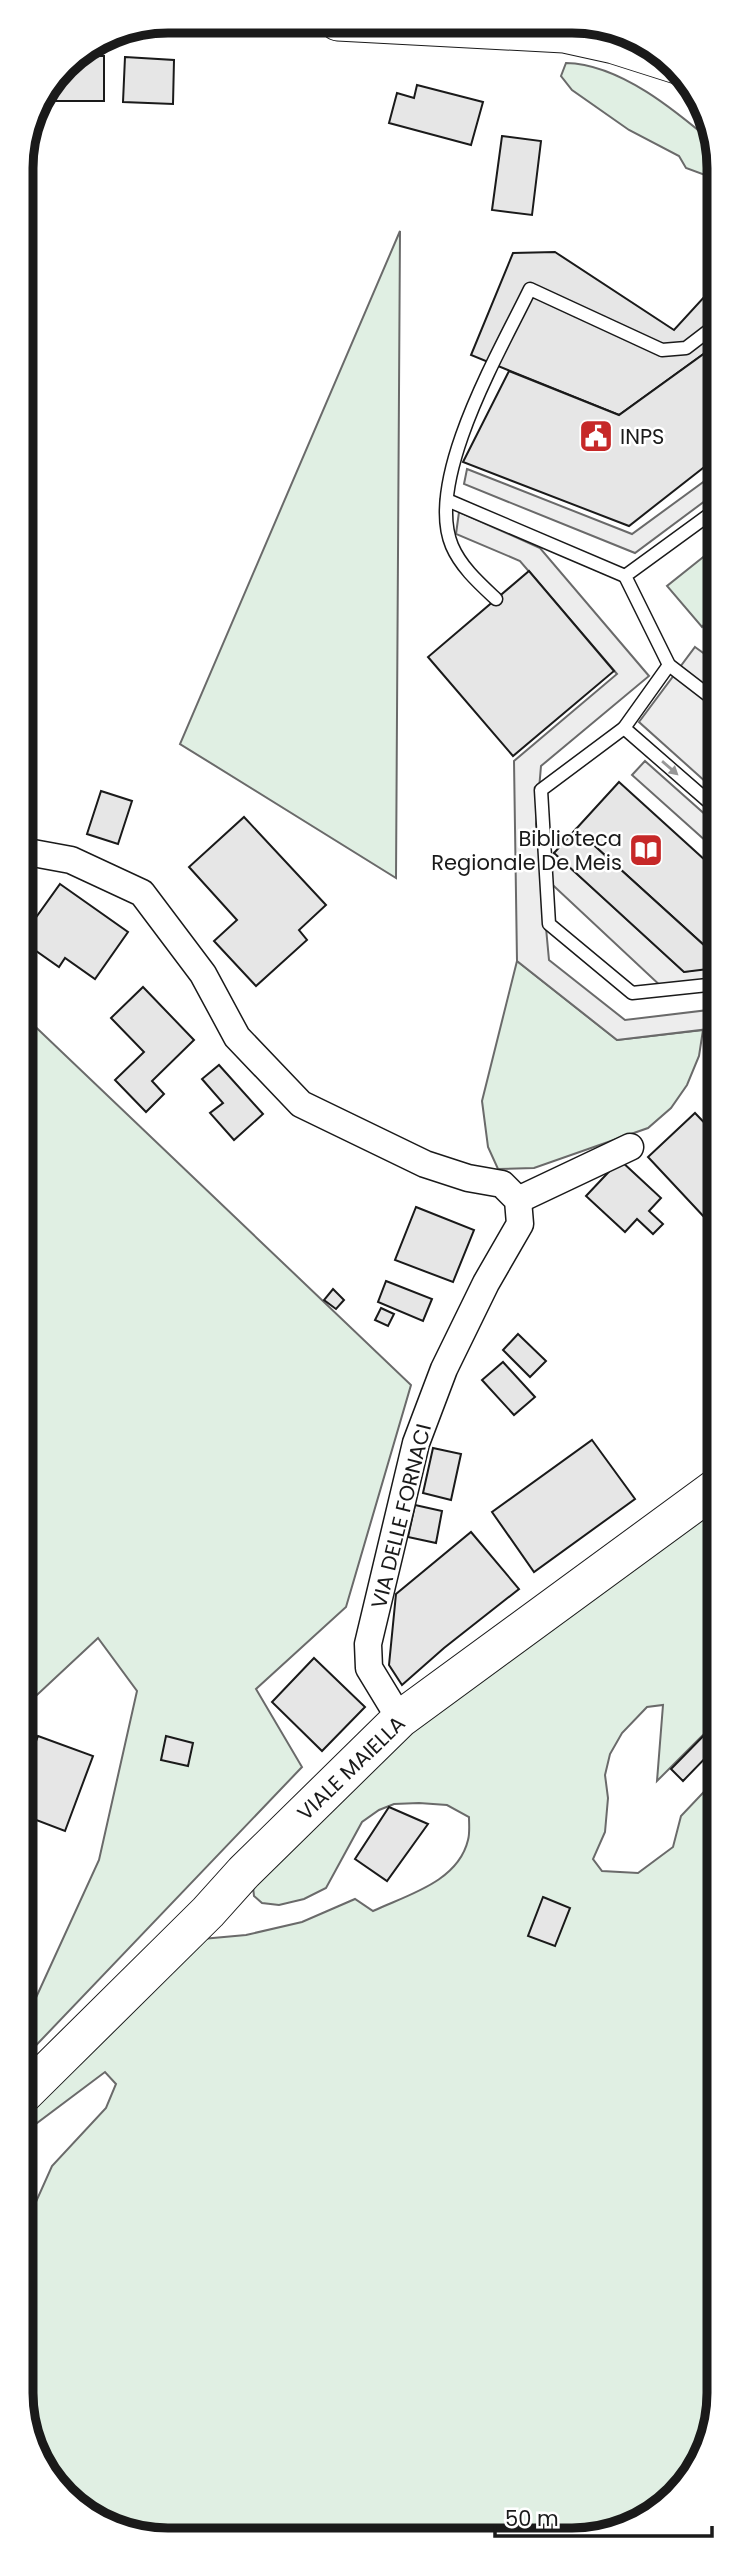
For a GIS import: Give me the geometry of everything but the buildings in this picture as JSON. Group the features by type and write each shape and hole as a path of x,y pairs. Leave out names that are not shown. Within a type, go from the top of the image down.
{"main road":[{"path":"553,33 597,41 647,56"},
{"name":"VIALE MAIELLA","path":"33,2085 400,1719 706,1494"}],"street":[{"path":"34,854 71,860 142,894 203,974 237,1037 301,1104 425,1164 468,1178 502,1184 518,1200 630,1147"},
{"name":"VIA DELLE FORNACI","path":"400,1719 369,1668 368,1644 416,1443 444,1368 486,1283 520,1224 518,1200"}],"lane":[{"path":"496,599 475,580 451,544 448,479 463,430 530,289 662,351 687,348 707,332"},
{"path":"447,500 625,576 669,665 707,694"},
{"path":"625,576 707,516"},
{"path":"669,665 624,728 541,790 549,924 632,993 707,985"},
{"path":"624,728 707,800"}],"green space":[{"path":"566,63 586,65 627,80 665,104 702,134 707,175 686,168 679,156 629,130 572,90 561,76"},
{"path":"400,231 396,878 180,744"},
{"path":"707,554 707,621 702,627 667,586"},
{"path":"517,961 617,1040 703,1030 699,1056 687,1085 671,1108 648,1128 534,1168 498,1169 488,1147 482,1101"},
{"path":"34,1025 411,1385 346,1607 256,1689 302,1767 33,2048 33,2004 99,1860 137,1691 98,1638 33,1698"},
{"path":"706,1508 706,1732 657,1781 663,1705 647,1707 622,1733 610,1754 605,1775 608,1798 605,1832 593,1859 602,1871 638,1873 673,1847 681,1816 706,1789 706,2402 700,2436 684,2468 654,2500 632,2514 598,2525 572,2528 168,2528 125,2521 86,2500 61,2475 40,2436 33,2393 33,2208 52,2166 106,2108 116,2084 105,2072 33,2126 33,2090 191,1940 246,1935 302,1922 355,1899 373,1911 430,1885 454,1867 469,1837 469,1817 447,1805 394,1804 379,1810 362,1822 326,1888 304,1899 279,1905 262,1903 254,1896 252,1877 373,1755"}],"shaded area":[{"path":"467,469 632,534 707,479 707,500 635,553 464,484"},
{"path":"459,512 540,548 649,676 541,766 536,824 541,872 554,853 684,972 707,968 707,984 665,990 541,874 549,960 625,1020 707,1010 707,1029 617,1040 517,961 514,761 617,674 520,561 456,534"},
{"path":"695,647 707,656 707,783 639,722"},
{"path":"645,761 707,816 707,842 632,775"}],"place":[{"name":"INPS","path":"596,436"},
{"name":"Biblioteca Regionale De Meis","path":"646,850"}]}
